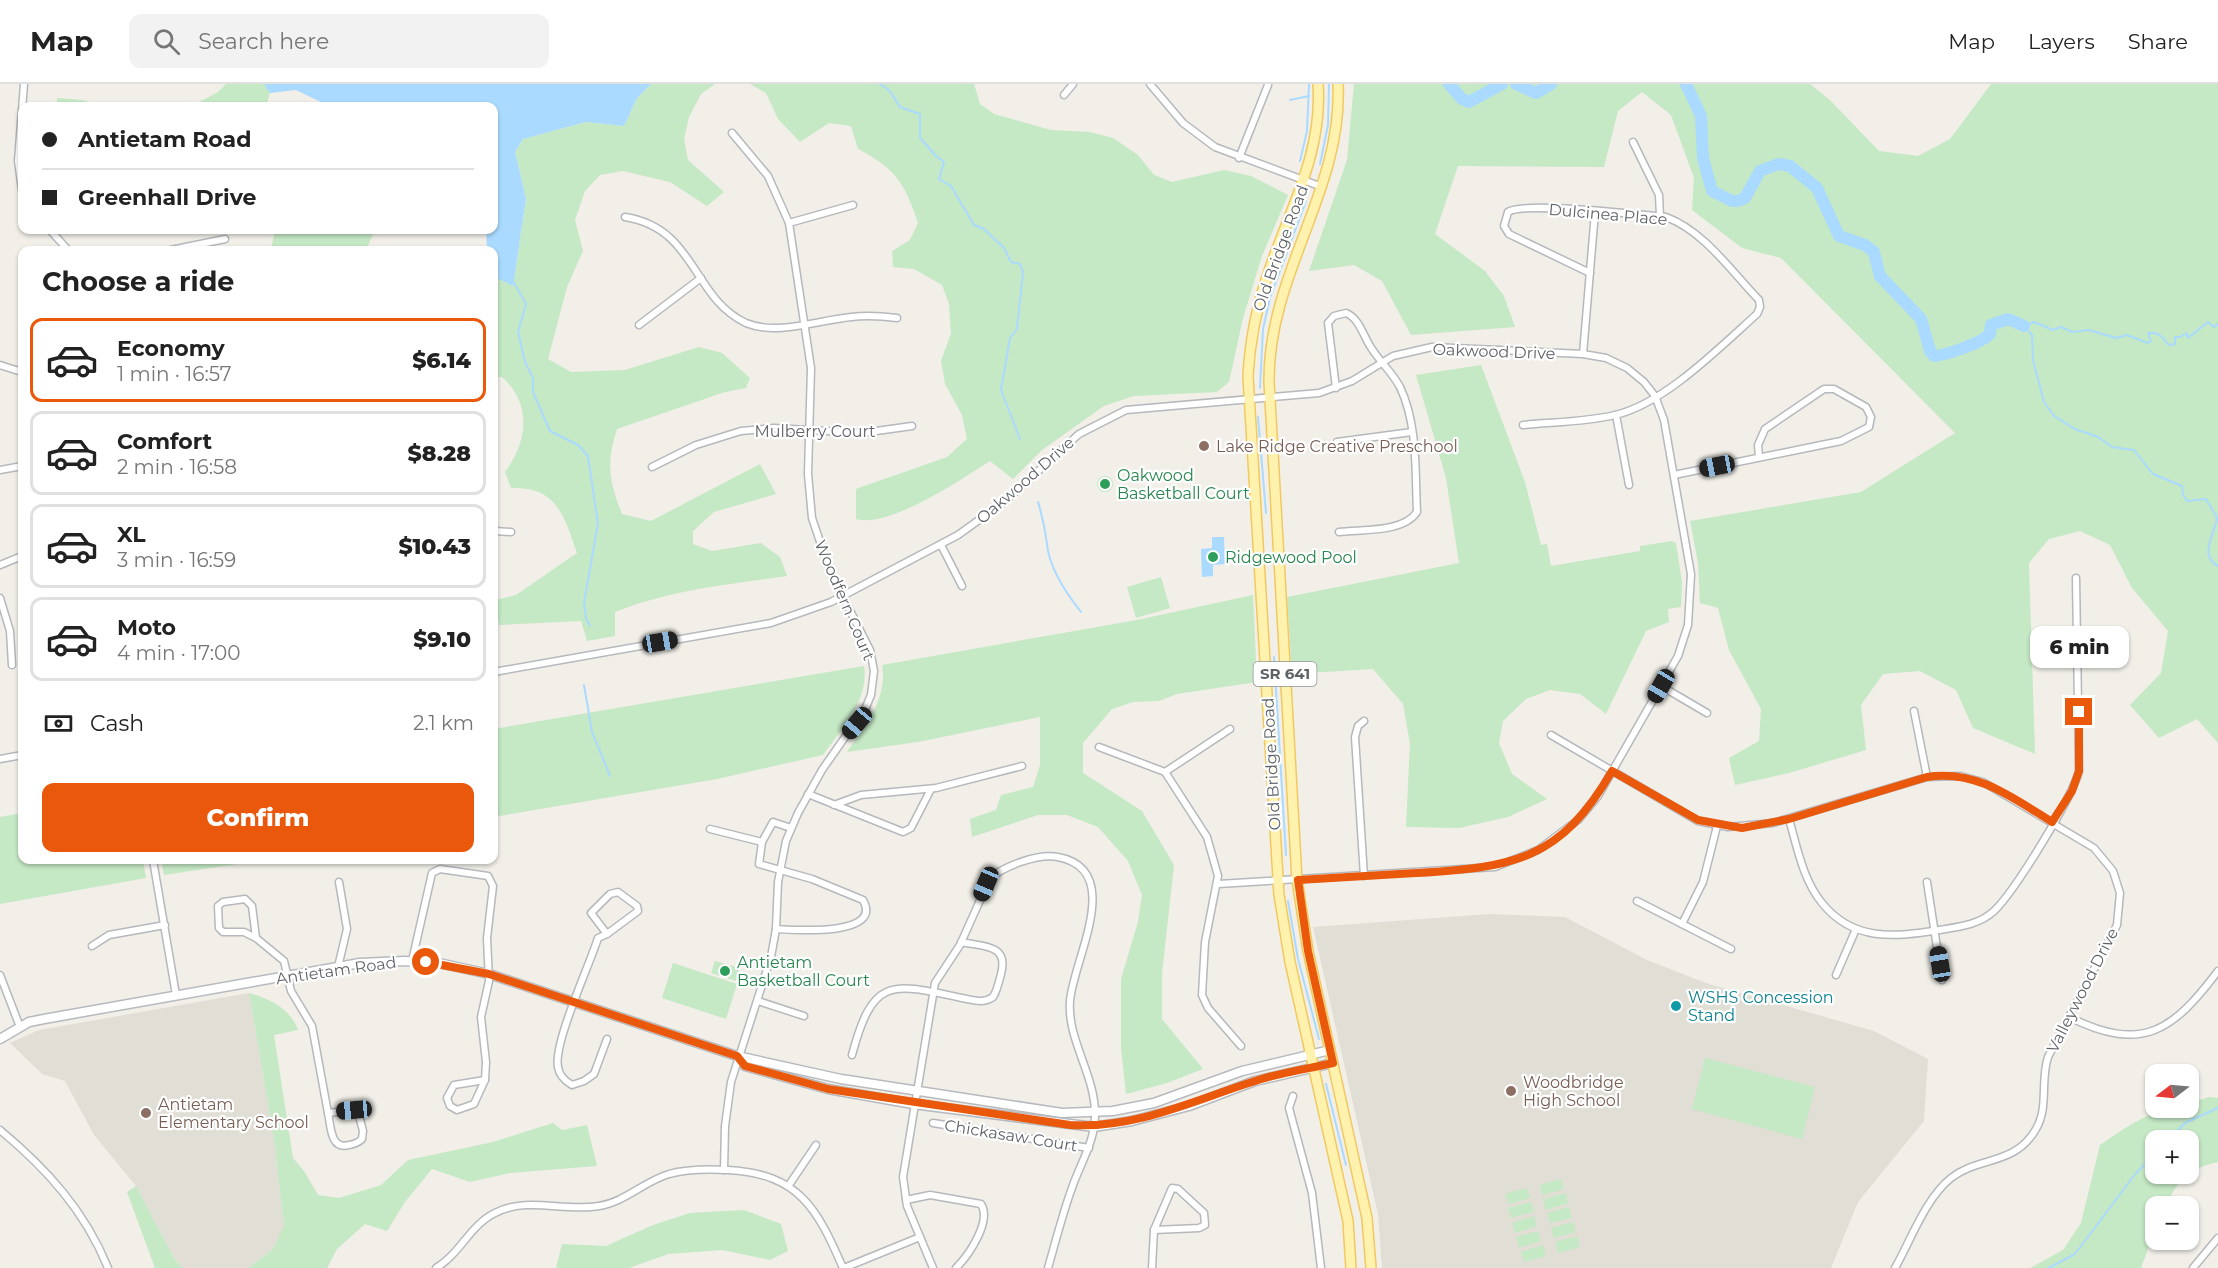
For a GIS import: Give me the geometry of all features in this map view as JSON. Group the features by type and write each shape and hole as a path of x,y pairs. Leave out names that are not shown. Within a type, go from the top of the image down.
{"main road":[{"name":"Old Bridge Road","path":"1318,84 1318,124 1304,181 1269,269 1254,320 1249,356 1249,400 1282,923 1346,1213 1351,1268"},
{"name":"Old Bridge Road","path":"1338,84 1337,129 1322,187 1287,274 1274,318 1270,349 1269,399 1298,880 1308,951 1367,1218 1371,1268"}],"street":[{"path":"23,102 24,84"},
{"path":"1064,95 1073,84"},
{"path":"1150,84 1192,131 1215,147 1239,158 1322,187"},
{"path":"1239,158 1268,85"},
{"name":"Woodfern Court","path":"724,1170 727,1106 737,1056 758,1001 776,929 779,870 791,828 808,794 837,748 857,723 866,707 874,682 870,650 821,549 812,518 808,474 812,377 806,324 789,223 768,176 732,132"},
{"path":"1633,142 1659,195 1660,216"},
{"path":"789,223 853,205"},
{"name":"Dulcinea Place","path":"1523,425 1616,415 1655,396 1694,370 1757,314 1760,307 1759,300 1695,233 1676,220 1660,216 1516,208 1508,212 1504,221 1506,230 1514,237 1590,273"},
{"path":"1583,354 1595,212"},
{"path":"625,217 654,226 673,239 701,278 729,311 746,322 764,328 854,316 897,318"},
{"path":"54,234 64,246"},
{"path":"191,246 225,239"},
{"path":"639,325 701,278"},
{"path":"1336,388 1329,323 1338,314 1352,316 1399,386 1409,413 1412,432 1415,514 1401,524 1339,532"},
{"name":"Oakwood Drive","path":"498,671 771,623 812,610 941,545 1004,502 1079,434 1112,415 1137,408 1305,396 1336,388 1381,362 1404,352 1432,347 1583,354 1606,358 1627,368 1644,382 1655,396 1664,420 1691,574 1691,601 1684,641 1598,796 1578,820 1554,840 1524,857 1479,869 1218,884"},
{"path":"0,365 18,371"},
{"path":"1674,475 1851,438 1869,427 1870,412 1866,407 1834,389 1819,390 1765,429 1758,445 1760,457"},
{"path":"1616,415 1629,485"},
{"name":"Mulberry Court","path":"652,467 723,435 767,428 862,433 912,426"},
{"path":"1337,442 1412,432"},
{"path":"0,470 18,467"},
{"path":"498,531 511,532"},
{"path":"941,545 962,586"},
{"path":"0,565 18,558"},
{"path":"1789,819 1806,876 1814,892 1831,913 1856,929 1890,936 1935,931 1972,924 1995,910 2020,876 2072,791 2079,771 2076,578"},
{"path":"0,598 10,631 12,665"},
{"path":"2077,640 2120,638"},
{"path":"1661,686 1707,713"},
{"path":"1914,711 1927,777"},
{"path":"1364,721 1359,726 1355,737 1364,876"},
{"path":"1165,772 1230,729"},
{"name":"Valleywood Drive","path":"1551,735 1698,820 1717,826 1756,827 1927,777 1960,776 1983,782 2052,822 2101,854 2113,871 2120,893 2119,915 2113,934 2048,1057 2043,1077 2042,1112 2030,1138 2006,1157 1959,1173 1944,1184 1895,1268"},
{"path":"1099,747 1165,772 1207,837 1216,862 1218,884 1205,942 1202,995 1208,1008 1241,1046"},
{"path":"0,759 18,756"},
{"path":"834,805 861,795 931,789 1022,766"},
{"path":"808,794 903,832 911,828 931,789"},
{"path":"776,929 829,930 855,922 866,914 867,909 863,900 812,879 759,864 762,842 773,822 791,828"},
{"path":"1682,924 1703,882 1717,826"},
{"path":"710,829 762,842"},
{"path":"933,1268 906,1200 903,1177 913,1104 933,992 938,976 961,942 986,884 995,874 1036,858 1051,856 1073,863 1084,873 1092,887 1094,908 1070,1002 1074,1032 1089,1076 1095,1112 1089,1148 1067,1201 1048,1268"},
{"path":"154,864 176,995"},
{"path":"412,961 432,873 440,869 481,873 490,879 493,886 487,938 489,974 481,1017 486,1062 485,1080 474,1104 457,1110 450,1106 447,1098 454,1085 485,1080"},
{"path":"339,882 347,929 339,967"},
{"path":"1927,882 1942,980"},
{"path":"607,934 591,913 610,894 618,892 637,906 638,911 607,934 598,938 586,976 573,1002 557,1060 564,1078 572,1085 594,1074 607,1039"},
{"path":"256,938 252,906 247,900 223,902 218,906 216,912 221,931 244,932 256,938 281,956 287,966 293,998 314,1032 328,1113 335,1142 346,1146 359,1142 363,1131 358,1112 328,1113"},
{"path":"1637,901 1731,949"},
{"path":"92,946 109,935 165,925"},
{"path":"1836,975 1856,929"},
{"path":"852,1055 872,1000 879,995 901,987 980,1001 990,1000 996,993 1004,964 1002,955 997,950 961,942"},
{"name":"Antietam Road","path":"0,1039 20,1027 44,1018 339,967 382,961 412,961 459,966 489,974 737,1056 841,1079 1044,1112 1095,1112 1154,1103 1242,1071 1330,1050"},
{"path":"2069,1017 2105,1033 2125,1036 2147,1033 2182,1015 2218,971"},
{"path":"0,975 20,1027"},
{"path":"758,1001 804,1016"},
{"name":"Antietam Road","path":"737,1056 745,1066 786,1078 913,1104 1094,1127 1132,1121 1188,1106 1256,1081 1333,1063"},
{"path":"1293,1096 1289,1108 1312,1193 1321,1268"},
{"name":"Chickasaw Court","path":"933,1123 1089,1148"},
{"path":"0,1130 32,1157 60,1187 86,1224 106,1267"},
{"path":"789,1185 816,1145"},
{"path":"436,1268 454,1255 485,1219 504,1209 524,1204 597,1206 619,1200 668,1174 724,1170 757,1173 789,1185 812,1207 844,1268 920,1237"},
{"path":"1152,1268 1154,1230 1172,1188 1178,1189 1206,1218 1202,1227 1154,1230"},
{"path":"906,1200 930,1195 981,1204 985,1213 981,1226 968,1255 956,1268"},
{"path":"2193,1268 2218,1238"}],"shaded area":[{"name":"Woodbridge High School","path":"1490,914 1565,917 1647,960 1706,983 1874,1031 1928,1059 1924,1121 1858,1202 1831,1268 1382,1268 1378,1214 1313,927"},
{"path":"249,993 274,1139 284,1225 273,1249 248,1268 182,1268 174,1258 136,1186 94,1135 65,1081 42,1074 10,1043 39,1030"}],"green space":[{"path":"226,84 265,84 270,93 267,102 199,102 218,92"},
{"path":"651,84 715,84 701,94 689,117 684,139 688,160 724,192 707,206 670,182 623,171 600,175 585,191 575,220 583,251 567,287 548,359 571,372 625,370 699,347 722,353 750,378 746,388 725,392 617,429 611,452 610,472 622,514 651,521 760,464 776,494 714,512 693,531 693,544 712,551 761,543 780,557 787,576 678,593 636,604 615,612 615,636 587,641 581,621 499,625 498,599 516,595 577,553 563,516 549,498 539,492 511,488 505,472 518,448 523,423 518,399 502,377 498,377 498,279 513,286 526,199 515,152 523,139 586,122 624,126 637,98"},
{"path":"750,84 974,84 980,104 994,114 1051,130 1090,132 1113,138 1138,155 1154,175 1172,182 1224,170 1251,176 1288,195 1262,256 1243,318 1229,382 1217,392 1134,396 1104,406 1042,450 1013,479 990,461 944,490 905,510 870,520 856,519 856,489 947,457 967,439 962,415 945,384 941,361 951,333 949,304 942,285 914,269 893,267 892,251 910,240 918,223 908,197 897,178 881,163 858,149 851,126 829,123 800,142 778,119 766,93"},
{"path":"1354,84 1810,84 1830,100 1879,151 1918,156 1950,139 1991,84 2218,84 2218,743 2197,719 2159,738 2130,705 2161,673 2168,631 2132,588 2110,545 2080,531 2049,539 2029,563 2035,754 1973,728 1956,690 1920,671 1883,674 1861,705 1866,750 1789,773 1735,785 1729,758 1759,741 1761,709 1729,650 1718,608 1700,603 1698,563 1690,521 1861,492 1955,433 1781,258 1742,248 1692,210 1694,178 1671,115 1642,92 1618,111 1604,167 1458,166 1435,234 1485,271 1504,296 1515,327 1411,335 1382,281 1354,265 1309,271 1347,160"},
{"path":"57,98 89,102 57,102"},
{"path":"274,234 373,234 368,246 272,246"},
{"path":"1481,365 1525,482 1541,545 1547,544 1551,566 1640,551 1640,546 1672,541 1676,543 1682,582 1681,607 1668,609 1669,622 1646,631 1606,714 1580,694 1550,690 1526,699 1503,721 1499,743 1512,774 1547,799 1508,817 1459,828 1406,827 1410,744 1403,704 1373,669 1292,674 1287,597 1459,563 1446,478 1416,375"},
{"name":"Oakwood Basketball Court","path":"1105,476 1111,478 1113,484 1111,490 1105,492 1099,490 1097,484 1099,478"},
{"path":"1161,577 1170,608 1136,618 1127,587"},
{"path":"1253,595 1257,682 1177,694 1159,701 1133,702 1112,709 1083,743 1083,773 1142,811 1174,865 1162,973 1162,1019 1203,1069 1167,1083 1126,1094 1121,1048 1121,979 1138,922 1142,895 1128,861 1098,827 1067,815 1038,815 972,837 970,819 996,810 1001,795 1033,787 1040,765 1040,717 918,742 847,752 868,722 878,701 882,689 882,665 1137,620"},
{"path":"864,666 862,691 858,702 846,724 823,755 717,779 498,816 498,728"},
{"path":"18,814 18,864 144,864 146,878 0,904 0,817"},
{"path":"162,864 237,864 164,875"},
{"name":"Antietam Basketball Court","path":"715,961 740,968 736,981 711,973"},
{"path":"673,963 737,984 726,1019 662,998"},
{"path":"249,993 264,998 285,1010 298,1030 274,1035 293,1158 304,1171 318,1195 339,1198 381,1185 408,1160 493,1142 553,1123 562,1130 587,1125 597,1166 510,1173 470,1182 432,1169 405,1202 387,1231 365,1224 337,1249 327,1268 248,1268 273,1249 284,1225 274,1139"},
{"path":"1705,1058 1815,1087 1802,1139 1692,1109"},
{"path":"2209,1097 2218,1098 2218,1162 2199,1168 2199,1130 2145,1130 2145,1184 2179,1184 2171,1196 2145,1196 2145,1250 2148,1250 2141,1268 2030,1268 2063,1250 2081,1223 2100,1145 2141,1119 2199,1118 2199,1100"},
{"path":"1561,1179 1564,1189 1542,1195 1540,1185"},
{"path":"136,1186 174,1258 182,1268 155,1268 127,1192"},
{"path":"1527,1188 1530,1198 1508,1204 1505,1194"},
{"path":"1566,1193 1568,1203 1546,1210 1543,1199"},
{"path":"1531,1202 1534,1212 1511,1218 1508,1208"},
{"path":"1569,1207 1572,1218 1550,1223 1547,1213"},
{"path":"744,1210 781,1224 788,1251 770,1260 722,1250 668,1254 629,1268 556,1268 562,1244 606,1246 653,1225 690,1213"},
{"path":"1534,1216 1537,1226 1515,1233 1512,1223"},
{"path":"1573,1222 1576,1232 1554,1238 1551,1228"},
{"path":"1538,1231 1541,1241 1519,1248 1516,1237"},
{"path":"1577,1236 1580,1247 1558,1253 1555,1242"},
{"path":"1543,1245 1546,1256 1524,1262 1521,1252"}],"water":[{"path":"264,84 651,84 637,98 624,126 586,122 523,139 515,152 526,199 513,286 498,279 498,246 487,246 486,234 498,234 498,102 321,102 296,90 270,93"},
{"name":"Ridgewood Pool","path":"1212,537 1224,537 1225,564 1213,565 1213,576 1202,577 1201,549 1212,548"}],"waterway":[{"path":"880,84 890,91 900,107 920,114 920,138 944,162 939,179 951,186 974,225 984,229 1004,248 1011,262 1020,264 1023,272 1017,329 1010,338 1001,390 1020,439"},
{"path":"1300,161 1307,131 1309,84"},
{"path":"1320,164 1328,125 1329,84"},
{"path":"1449,84 1462,99 1469,102 1502,84"},
{"path":"1516,84 1536,93 1551,84"},
{"path":"1686,84 1701,116 1703,158 1712,191 1732,201 1738,201 1745,198 1760,171 1778,164 1790,166 1817,188 1839,236 1865,245 1874,252 1880,276 1921,319 1930,351 1934,356 1972,345 1990,334 1991,325 2008,319 2024,326"},
{"path":"1290,100 1309,96"},
{"path":"1260,388 1263,329 1270,298 1306,201"},
{"path":"513,281 526,304 518,332 525,362 533,378 533,392 550,431 578,445 588,456 598,524 584,602 586,618 590,626"},
{"path":"2218,324 2214,327 2208,322 2188,338 2187,333 2175,337 2175,344 2169,345 2156,333 2148,333 2151,341 2148,343 2127,335 2116,338 2089,330 2072,332 2061,327 2053,330 2034,322 2024,326 2032,335 2033,360 2044,402 2054,416 2075,429 2098,437 2112,447 2134,450 2153,474 2182,486 2183,495 2187,501 2206,499 2217,518 2208,550 2212,562 2218,566"},
{"path":"1258,417 1266,513"},
{"path":"1038,502 1051,562 1064,588 1081,612"},
{"path":"1274,657 1286,855"},
{"path":"584,685 592,732 610,776"},
{"path":"1288,901 1298,959 1319,1039"},
{"path":"1326,1084 1346,1165"},
{"path":"2178,1130 2185,1123 2218,1108"},
{"path":"2049,1268 2075,1254 2145,1164"}],"place":[{"name":"Lake Ridge Creative Preschool","path":"1204,446"},
{"name":"Oakwood Basketball Court","path":"1105,484"},
{"name":"Ridgewood Pool","path":"1213,557"},
{"name":"Antietam Basketball Court","path":"725,971"},
{"name":"WSHS Concession Stand","path":"1676,1006"},
{"name":"Woodbridge High School","path":"1511,1091"},
{"name":"Antietam Elementary School","path":"146,1113"}],"route":[{"path":"426,962 459,966 489,974 737,1056 745,1066 828,1089 913,1104 1094,1127 1132,1121 1188,1106 1256,1081 1333,1063 1308,951 1298,880 1479,869 1513,862 1554,840 1578,820 1598,796 1612,771 1698,820 1717,826 1742,828 1773,824 1927,777 1948,775 1983,782 2052,822 2072,791 2079,771 2079,712"}]}
